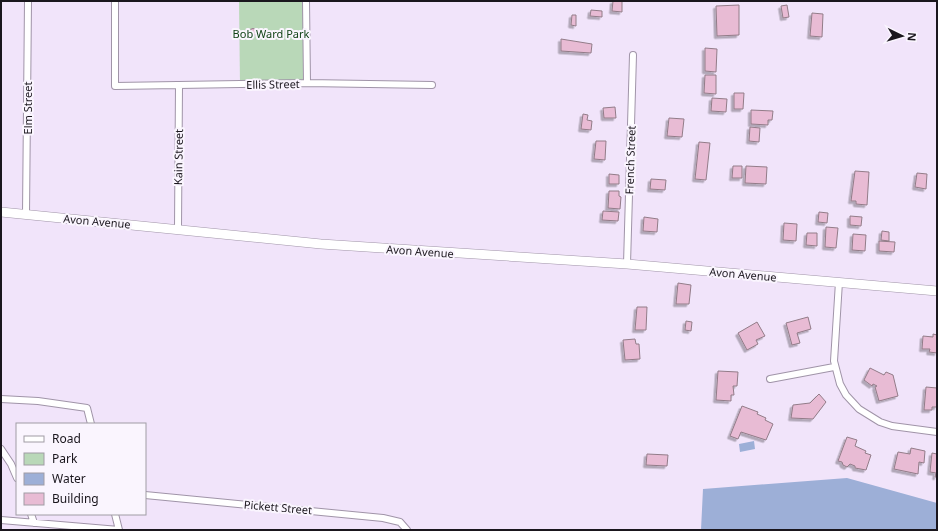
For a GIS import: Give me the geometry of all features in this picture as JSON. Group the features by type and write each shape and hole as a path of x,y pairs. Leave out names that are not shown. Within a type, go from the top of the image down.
{"main road":[{"name":"Avon Avenue","path":"1,212 178,228 321,244 627,264 937,291"}],"street":[{"name":"Elm Street","path":"26,214 28,1"},
{"name":"Ellis Street","path":"115,1 115,86 307,84 432,85"},
{"path":"306,1 307,84"},
{"name":"French Street","path":"627,264 634,55"},
{"name":"Kain Street","path":"178,228 179,85"},
{"path":"839,282 834,367 846,395 859,409 870,417 892,426 937,432"},
{"path":"770,378 834,367"},
{"path":"1,399 87,408 91,423"},
{"path":"1,449 11,464 16,476"},
{"name":"Pickett Street","path":"146,494 383,518 400,522 407,530"},
{"path":"31,515 34,523"},
{"path":"1,520 119,530 115,515"}],"green space":[{"name":"Bob Ward Park","path":"239,1 303,1 305,84 240,85"}],"water":[{"path":"754,441 755,449 740,452 739,444"},
{"path":"847,478 937,503 937,530 701,530 703,489"}],"building":[{"path":"613,1 622,1 622,12 612,11"},
{"path":"739,5 739,35 717,36 716,6"},
{"path":"787,5 789,17 783,18 781,6"},
{"path":"591,10 602,11 602,17 590,16"},
{"path":"812,13 823,14 822,37 810,36"},
{"path":"572,15 576,15 576,26 571,25"},
{"path":"253,28 257,32 253,36 249,32"},
{"path":"561,39 592,44 591,53 561,51"},
{"path":"705,48 717,49 716,72 705,71"},
{"path":"705,75 716,75 716,94 704,93"},
{"path":"734,93 744,93 743,109 734,109"},
{"path":"712,98 727,99 726,112 711,111"},
{"path":"615,107 616,118 604,118 603,108"},
{"path":"751,110 773,111 772,120 768,120 768,125 751,124"},
{"path":"583,114 588,115 587,120 592,121 591,130 581,129"},
{"path":"669,118 684,119 682,137 667,136"},
{"path":"750,127 760,128 759,142 749,141"},
{"path":"596,141 606,141 605,160 594,159"},
{"path":"699,142 710,143 706,180 695,179"},
{"path":"733,166 742,166 742,178 732,178"},
{"path":"746,166 767,167 766,184 745,183"},
{"path":"855,171 869,172 867,205 856,204 856,201 851,201"},
{"path":"917,173 927,174 926,189 915,187"},
{"path":"609,174 619,175 619,184 609,184"},
{"path":"651,179 666,180 665,190 650,189"},
{"path":"609,191 619,191 619,196 621,197 620,209 608,208"},
{"path":"603,211 619,212 618,221 602,220"},
{"path":"819,212 828,213 827,223 818,222"},
{"path":"850,216 862,217 861,226 850,225"},
{"path":"644,217 658,219 657,232 643,231"},
{"path":"784,223 797,224 796,241 783,240"},
{"path":"826,227 838,228 836,248 825,247"},
{"path":"882,231 889,232 889,241 881,240"},
{"path":"807,233 817,233 817,246 806,245"},
{"path":"853,234 866,235 865,251 852,250"},
{"path":"879,241 895,242 894,252 879,251"},
{"path":"678,283 691,285 689,304 676,304"},
{"path":"637,307 647,307 646,330 635,330"},
{"path":"808,317 811,329 797,333 800,343 792,345 786,323"},
{"path":"686,321 692,322 691,331 685,330"},
{"path":"757,322 765,336 756,340 758,344 747,350 738,333"},
{"path":"933,334 937,335 937,353 929,352 930,349 922,349 923,336 933,337"},
{"path":"635,339 636,344 639,344 640,359 625,360 623,340"},
{"path":"870,368 884,375 886,372 893,375 898,396 879,401 875,387 877,386 873,384 872,386 864,380"},
{"path":"718,371 738,372 737,386 733,386 734,395 731,395 731,401 716,400"},
{"path":"926,387 937,388 937,407 932,407 932,410 924,410"},
{"path":"819,394 826,402 813,419 791,418 793,405 810,403"},
{"path":"742,406 758,412 757,414 766,418 765,420 773,424 766,440 741,432 738,439 730,436"},
{"path":"847,437 857,440 855,446 871,455 866,470 855,468 855,466 850,464 847,467 843,465 842,462 838,461"},
{"path":"911,448 925,451 924,463 919,462 918,474 894,469 898,452 910,454"},
{"path":"932,453 937,454 937,477 935,477 936,473 930,472"},
{"path":"647,454 668,455 667,466 646,465"}]}
